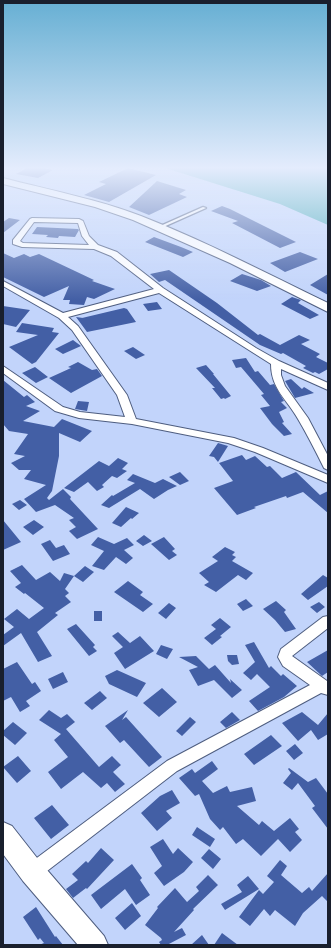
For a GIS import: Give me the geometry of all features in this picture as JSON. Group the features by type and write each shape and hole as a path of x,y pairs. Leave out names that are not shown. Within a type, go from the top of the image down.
{"street":[{"path":"117,211 160,227 234,261 328,308"},
{"path":"95,247 86,236 82,222 79,221 32,220 16,242 22,245 95,247 114,254 160,290 276,363 328,387"},
{"path":"3,283 62,316 75,328 122,395 132,421"},
{"path":"62,316 160,290"},
{"path":"276,363 276,375 280,386 303,418 328,466"},
{"path":"3,370 59,409 79,415 132,421 230,440 259,450 328,479"},
{"path":"32,872 172,766 325,687 288,662 286,653 328,621"},
{"path":"3,834 89,942"}],"lane":[{"path":"160,227 196,211"}],"shaded area":[{"path":"297,211 328,211 328,225"}],"building":[{"path":"140,211 157,211 149,215"},
{"path":"212,211 234,211 296,242 280,248 232,223 238,221"},
{"path":"9,218 20,220 3,233 3,222"},
{"path":"37,227 79,230 75,237 59,236 58,238 46,237 48,235 32,234"},
{"path":"154,237 193,252 183,257 145,242"},
{"path":"300,252 318,259 285,272 270,263"},
{"path":"3,253 14,258 24,254 30,257 39,254 94,280 92,281 115,289 94,299 87,297 84,305 69,304 70,300 63,300 69,286 44,297 3,277"},
{"path":"169,270 217,303 258,335 260,334 280,345 299,335 310,340 301,344 320,354 316,357 328,363 328,369 319,374 303,368 306,366 283,353 281,354 260,345 165,280 159,282 150,274"},
{"path":"242,274 261,280 271,286 257,291 230,281"},
{"path":"328,274 328,295 310,285"},
{"path":"292,297 301,300 298,303 319,315 310,319 281,304"},
{"path":"157,302 162,309 148,311 143,304"},
{"path":"3,306 30,310 16,327 3,324"},
{"path":"124,308 127,309 136,322 87,332 76,317 82,318"},
{"path":"22,323 54,328 52,332 59,333 36,362 32,364 9,347 38,335 16,332"},
{"path":"73,340 81,346 63,354 55,349"},
{"path":"133,347 145,355 136,359 124,351"},
{"path":"246,358 255,372 258,371 270,385 274,384 284,401 281,402 287,408 279,412 284,422 282,423 292,434 284,436 272,424 260,408 270,406 261,395 264,394 241,367 236,368 232,360"},
{"path":"78,362 92,370 97,369 102,376 71,393 49,378 71,368 68,367"},
{"path":"206,365 231,396 221,399 212,388 215,388 196,368"},
{"path":"35,367 48,377 36,383 22,373"},
{"path":"291,379 302,389 304,387 314,393 295,398 285,381"},
{"path":"3,380 24,397 27,395 35,402 26,406 40,411 23,421 54,427 62,419 92,431 80,442 59,433 59,456 52,491 47,498 49,500 63,489 71,497 70,499 98,529 77,539 69,531 76,527 69,520 74,518 55,505 36,512 24,499 46,485 24,479 31,470 19,470 11,463 25,456 14,454 28,434 9,431 3,424"},
{"path":"78,401 89,402 87,411 75,409"},
{"path":"218,443 228,446 218,462 214,457 209,456"},
{"path":"242,455 246,460 255,456 267,467 270,466 282,478 296,472 320,495 328,491 328,513 303,492 254,507 256,508 237,515 214,488 233,481 219,463"},
{"path":"118,458 128,463 122,469 127,471 117,478 112,476 102,485 104,487 97,491 88,482 74,492 64,488 99,461 109,466"},
{"path":"180,472 189,481 180,485 169,477"},
{"path":"133,474 155,483 163,479 177,486 154,499 140,489 109,508 101,505 112,495 113,496 135,483 127,480"},
{"path":"20,500 27,505 19,510 12,504"},
{"path":"126,507 139,513 121,527 112,523"},
{"path":"3,520 21,542 3,550"},
{"path":"34,520 44,527 33,535 23,527"},
{"path":"144,535 152,541 143,546 136,541"},
{"path":"98,537 114,544 127,538 134,545 124,550 133,558 126,564 116,557 104,570 92,566 104,551 91,545"},
{"path":"164,537 175,549 172,551 177,555 169,560 151,544"},
{"path":"50,540 56,548 64,545 70,554 53,561 41,544"},
{"path":"225,547 235,552 232,555 236,557 232,561 253,573 246,580 238,575 216,592 204,585 209,582 199,573 218,561 212,557"},
{"path":"22,565 36,580 50,572 60,581 64,573 74,576 65,589 69,593 65,596 71,602 55,613 58,615 37,632 52,656 38,662 21,633 3,646 3,635 14,627 4,619 17,609 29,619 44,608 15,587 21,583 10,571"},
{"path":"85,566 94,572 83,582 74,576"},
{"path":"323,575 328,578 328,586 308,600 301,594"},
{"path":"128,581 143,592 140,595 153,604 143,612 114,592"},
{"path":"246,599 253,606 243,611 237,604"},
{"path":"276,601 286,610 284,612 296,629 285,632 263,609"},
{"path":"319,602 325,607 317,613 310,607"},
{"path":"169,603 176,608 166,619 158,613"},
{"path":"94,611 102,611 102,621 94,621"},
{"path":"220,618 231,627 212,645 204,638 216,629 211,625"},
{"path":"76,624 95,645 93,647 97,651 89,656 67,629"},
{"path":"118,632 130,643 140,636 154,651 125,669 114,653 123,647 112,636"},
{"path":"254,642 269,668 271,666 281,676 283,674 297,686 284,697 258,711 249,701 270,687 257,674 251,680 243,673 255,662 245,645"},
{"path":"161,645 173,649 167,659 156,654"},
{"path":"328,650 328,672 322,676 307,662"},
{"path":"227,655 237,655 239,664 232,665 228,661"},
{"path":"196,656 209,669 215,665 231,683 230,679 242,690 232,698 214,680 198,686 189,670 198,667 179,657"},
{"path":"17,662 32,684 35,682 41,691 26,701 30,706 20,712 11,697 3,701 3,669"},
{"path":"117,670 146,683 137,697 109,684 105,676"},
{"path":"63,672 68,682 53,689 48,679"},
{"path":"162,688 177,702 159,717 143,703"},
{"path":"100,691 107,698 92,710 84,703"},
{"path":"49,710 61,718 67,714 75,722 66,729 99,767 112,756 121,765 113,772 125,784 115,792 107,783 101,788 83,772 61,789 48,772 68,757 54,740 61,734 39,720"},
{"path":"128,710 122,720 126,717 162,757 149,767 124,740 120,743 105,726"},
{"path":"232,712 240,720 226,728 220,722"},
{"path":"302,712 318,725 328,713 328,734 318,740 311,730 298,741 282,723"},
{"path":"190,717 196,722 182,736 176,731"},
{"path":"13,722 27,733 15,745 3,735 3,731"},
{"path":"271,735 282,746 254,765 244,754"},
{"path":"295,744 303,753 294,760 286,751"},
{"path":"18,756 31,771 17,783 3,767"},
{"path":"212,761 218,769 202,781 213,793 227,786 230,792 252,787 256,801 237,806 259,825 262,821 274,831 290,818 299,829 295,832 302,840 290,852 278,839 261,856 243,839 236,844 223,827 220,830 210,819 199,794 195,796 179,778 192,769 195,773"},
{"path":"289,768 308,782 316,778 328,794 328,829 312,808 315,806 298,783 292,790 283,783 291,773 288,769"},
{"path":"172,790 180,803 166,811 172,818 157,831 141,813 160,796"},
{"path":"52,805 69,825 51,839 34,818"},
{"path":"197,827 215,839 210,847 192,835"},
{"path":"163,839 173,854 178,848 193,862 184,872 164,886 154,873 162,866 150,847"},
{"path":"101,848 114,860 87,889 86,888 73,898 66,889 78,880 72,874 86,861 88,863"},
{"path":"209,849 221,859 213,869 201,858"},
{"path":"280,860 287,866 281,875 302,893 309,887 312,891 328,873 328,902 322,896 303,913 295,926 275,910 270,916 264,909 250,926 239,917 259,890 263,894 274,882 267,876"},
{"path":"132,864 142,878 140,880 150,895 136,905 125,889 101,909 91,895"},
{"path":"208,875 218,885 193,909 194,910 174,932 182,928 186,935 167,945 161,945 159,942 162,940 161,938 145,925 158,908 157,907 175,888 187,902 199,891 196,887"},
{"path":"248,876 259,889 225,910 221,904 242,892 237,885"},
{"path":"132,903 141,916 125,930 115,918"},
{"path":"36,907 55,937 56,936 63,945 39,945 44,943 40,938 38,940 23,917"},
{"path":"222,933 238,945 214,945"},
{"path":"202,935 209,945 191,945"}]}
